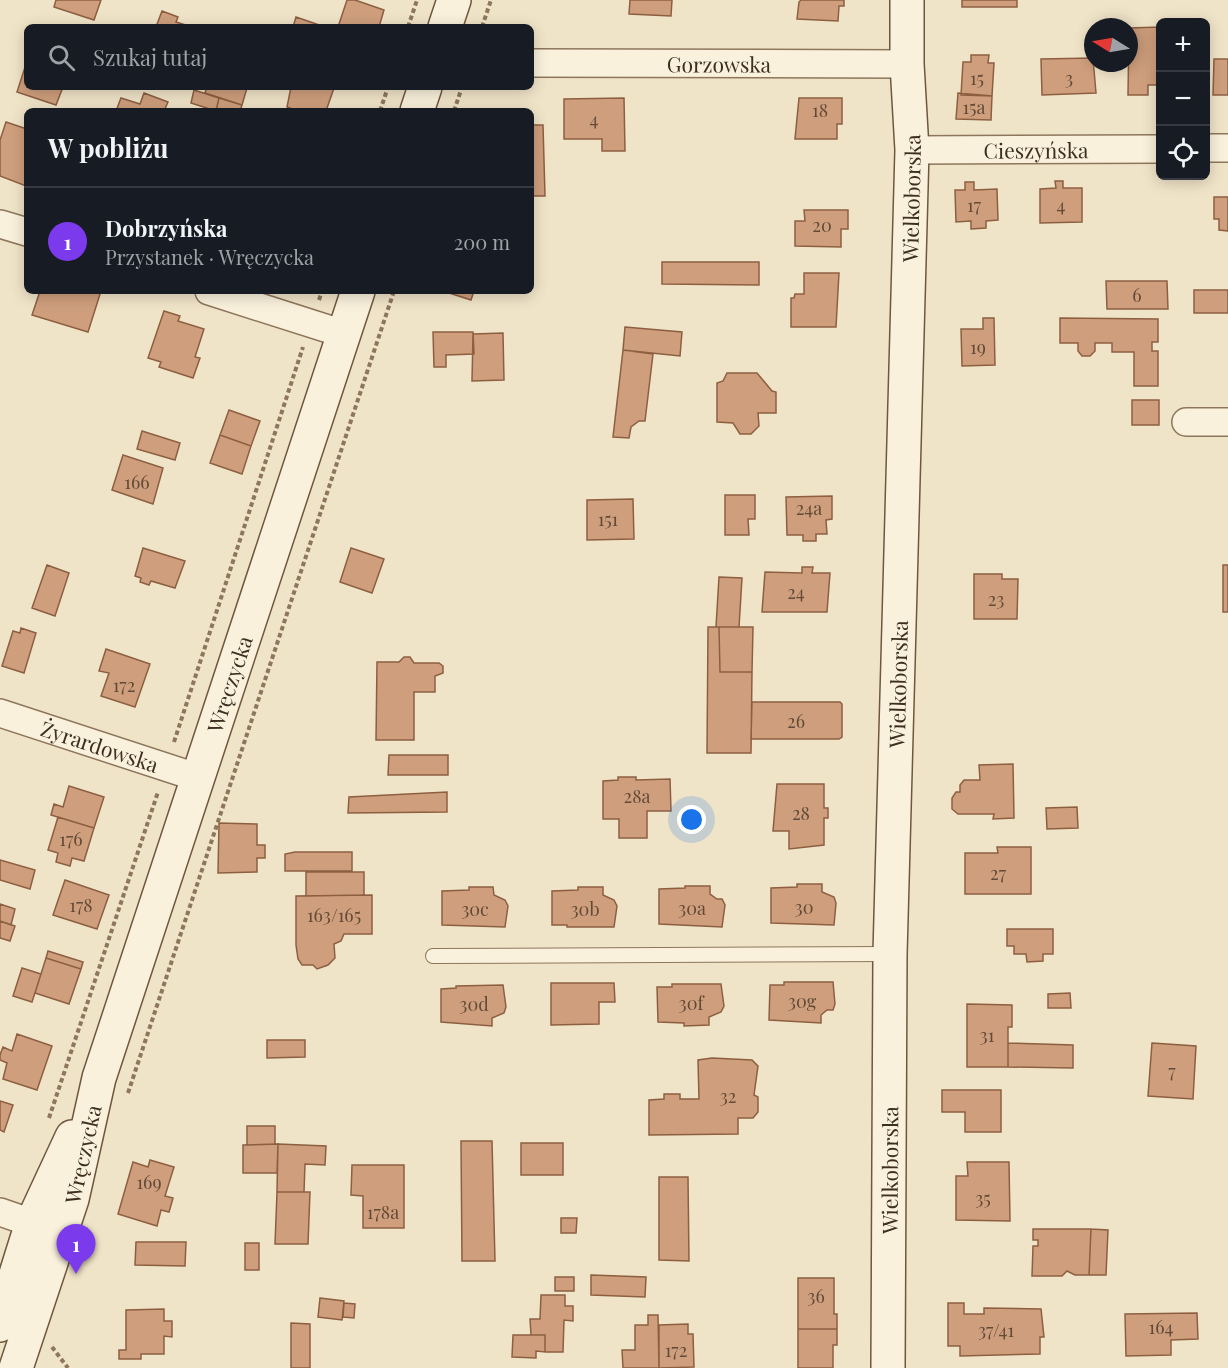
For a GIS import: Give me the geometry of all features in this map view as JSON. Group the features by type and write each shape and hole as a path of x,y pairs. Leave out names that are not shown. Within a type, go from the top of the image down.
{"main road":[{"path":"446,24 454,0"},
{"name":"Wielkoborska","path":"888,1368 890,954 912,150 907,64 907,0"},
{"path":"418,108 424,90"},
{"name":"Wręczycka","path":"16,1368 72,1199 99,1078 357,294"},
{"name":"Wręczycka","path":"27,1331 32,1223 99,1078"},
{"path":"27,1331 33,1368"}],"street":[{"name":"Gorzowska","path":"534,63 907,64"},
{"path":"1210,148 1228,148"},
{"name":"Cieszyńska","path":"912,150 1156,149"},
{"path":"0,224 24,231"},
{"path":"219,294 344,334"},
{"path":"1186,422 1228,422"},
{"name":"Żyrardowska","path":"0,713 199,778"},
{"path":"0,1212 32,1223"}],"lane":[{"path":"433,956 890,954"}],"path":[{"path":"409,24 417,0"},
{"path":"483,24 491,0"},
{"path":"381,108 387,90"},
{"path":"455,108 461,90"},
{"path":"125,1102 393,294"},
{"path":"171,751 304,345"},
{"path":"47,1124 158,790"},
{"path":"27,1331 51,1345 68,1368"}],"building":[{"path":"56,0 101,0 94,20 54,7"},
{"path":"347,0 355,0 384,10 380,24 339,24"},
{"path":"630,0 672,0 671,16 629,14"},
{"path":"801,0 844,0 844,6 839,6 838,21 797,19"},
{"path":"962,0 1017,0 1017,7 962,7"},
{"path":"162,11 178,17 176,22 182,24 157,24"},
{"path":"296,17 316,24 294,24"},
{"path":"1156,27 1156,85 1148,85 1148,95 1128,95 1128,72 1138,72 1138,28"},
{"path":"971,55 989,55 988,63 994,63 992,96 961,95 963,62 971,62"},
{"path":"1084,58 1084,72 1094,72 1096,93 1042,95 1041,59"},
{"path":"1214,59 1228,59 1228,95 1213,95"},
{"path":"24,70 24,90 62,90 56,105 17,92"},
{"path":"194,90 219,98 217,108 207,108 191,103"},
{"path":"206,90 246,90 242,105 205,93"},
{"path":"290,90 333,90 327,108 287,107"},
{"path":"144,93 168,102 165,108 117,108 121,98 140,104"},
{"path":"958,93 992,96 991,120 956,119"},
{"path":"219,98 242,105 241,108 217,108"},
{"path":"624,98 625,151 602,151 602,139 564,139 564,99"},
{"path":"799,98 842,98 842,124 837,124 837,139 795,139"},
{"path":"6,122 24,128 24,185 0,176 0,140"},
{"path":"534,125 543,125 545,196 534,196"},
{"path":"1055,181 1063,181 1063,188 1082,188 1082,222 1040,223 1040,189 1056,188"},
{"path":"965,182 974,182 974,190 997,189 998,220 986,221 986,228 971,229 971,221 956,222 955,190 965,190"},
{"path":"1214,197 1228,197 1228,231 1219,230 1219,219 1214,219"},
{"path":"804,210 848,210 848,229 841,229 841,247 795,246 795,221 805,221"},
{"path":"662,262 759,262 759,285 662,284"},
{"path":"804,273 839,273 836,327 791,327 791,298 794,298 795,294 804,294"},
{"path":"1106,281 1167,281 1168,309 1107,309"},
{"path":"1194,290 1228,290 1228,313 1194,313"},
{"path":"39,294 100,294 88,332 32,315"},
{"path":"452,294 473,294 471,300"},
{"path":"164,311 180,316 178,321 204,329 195,357 200,358 193,378 159,367 161,362 148,358"},
{"path":"983,318 994,318 995,365 962,366 961,329 983,329"},
{"path":"1060,318 1158,319 1158,342 1152,342 1152,351 1158,351 1158,386 1134,386 1134,352 1112,352 1112,343 1095,343 1095,351 1090,356 1082,356 1078,351 1078,343 1060,343"},
{"path":"625,327 682,332 680,356 623,350"},
{"path":"433,332 473,332 474,354 446,355 446,367 434,367"},
{"path":"503,333 504,380 472,381 473,334"},
{"path":"623,350 653,354 645,421 639,421 631,427 629,438 613,437"},
{"path":"727,373 757,373 772,391 776,392 776,413 758,413 759,426 751,434 740,434 733,423 717,422 717,383 723,381"},
{"path":"1132,400 1159,400 1159,425 1132,425"},
{"path":"229,410 260,421 251,446 220,435"},
{"path":"142,431 180,443 175,460 137,449"},
{"path":"220,435 251,446 242,474 210,463"},
{"path":"123,455 163,468 153,504 112,490"},
{"path":"725,495 755,495 755,519 748,519 749,535 725,535"},
{"path":"832,496 832,519 826,520 827,534 816,534 816,541 803,541 803,535 787,535 786,497"},
{"path":"633,499 634,539 587,540 587,500"},
{"path":"143,548 185,561 175,588 151,581 149,585 140,582 141,578 135,576"},
{"path":"351,548 384,559 372,593 340,582"},
{"path":"47,565 69,573 55,616 32,608"},
{"path":"1223,565 1228,565 1228,612 1223,612"},
{"path":"802,567 813,567 812,573 830,573 827,612 762,612 765,572 802,573"},
{"path":"974,574 1002,574 1002,579 1018,579 1017,619 974,619"},
{"path":"719,577 742,578 739,627 716,627"},
{"path":"708,627 719,627 720,672 752,672 751,753 707,753"},
{"path":"719,627 753,627 752,672 720,672"},
{"path":"21,628 36,633 24,673 2,666 13,631 20,633"},
{"path":"106,649 150,664 135,707 101,696 109,673 99,671"},
{"path":"404,657 410,657 414,663 439,663 443,666 443,673 435,676 435,692 414,692 414,740 376,740 377,662 399,662"},
{"path":"752,702 840,702 842,704 842,737 839,739 751,739"},
{"path":"389,755 448,755 448,775 388,775"},
{"path":"1013,764 1014,818 993,819 994,814 958,814 952,809 952,798 956,792 960,792 960,785 964,780 980,780 979,765"},
{"path":"618,777 636,777 636,780 670,779 671,811 647,811 647,838 619,838 619,819 603,819 603,781 618,780"},
{"path":"777,784 824,784 824,808 828,808 828,818 824,818 824,845 789,849 789,831 773,831"},
{"path":"69,786 104,797 94,828 51,815 54,804 63,807"},
{"path":"447,792 447,812 348,813 349,797"},
{"path":"1077,807 1078,828 1047,829 1046,808"},
{"path":"58,817 94,828 84,861 72,858 70,866 56,862 58,853 48,850"},
{"path":"219,823 257,824 257,845 265,845 265,858 257,858 257,872 218,873"},
{"path":"997,847 1031,847 1031,894 965,894 965,853 998,853"},
{"path":"352,852 352,871 285,871 285,854"},
{"path":"0,860 35,870 30,889 0,880"},
{"path":"306,872 364,872 364,895 306,896"},
{"path":"65,880 109,895 97,929 53,915"},
{"path":"797,884 822,884 822,892 834,897 836,903 834,925 771,923 771,888 797,887"},
{"path":"685,886 710,886 710,894 717,899 722,899 725,905 722,927 659,924 659,889 685,888"},
{"path":"469,887 493,887 494,895 505,900 508,906 505,927 442,925 442,891 469,890"},
{"path":"578,887 603,887 603,895 614,900 617,906 614,927 552,925 552,891 578,890"},
{"path":"372,895 372,934 344,934 341,941 334,944 335,958 328,965 317,969 313,965 302,965 298,959 296,945 296,896"},
{"path":"0,904 15,909 11,925 0,921"},
{"path":"0,921 15,926 10,941 0,938"},
{"path":"1007,929 1053,929 1053,954 1043,954 1043,961 1027,962 1026,954 1014,954 1014,946 1007,946"},
{"path":"48,951 83,962 81,969 46,958"},
{"path":"46,958 81,969 69,1004 35,993"},
{"path":"22,968 41,974 32,1002 13,996"},
{"path":"784,982 833,982 835,1004 833,1010 827,1010 821,1015 821,1023 769,1020 770,985 784,985"},
{"path":"551,983 614,983 615,1002 599,1002 599,1024 551,1025"},
{"path":"672,984 721,984 724,1006 721,1012 709,1017 709,1025 684,1026 684,1023 658,1022 657,987 672,987"},
{"path":"503,985 506,1007 504,1013 492,1018 492,1026 441,1022 441,989 456,988 456,986"},
{"path":"1070,993 1071,1008 1048,1008 1048,994"},
{"path":"967,1004 1012,1005 1012,1027 1008,1027 1008,1067 967,1067"},
{"path":"17,1034 52,1046 37,1090 3,1079 7,1063 0,1060 0,1055 3,1047 12,1051"},
{"path":"267,1040 305,1040 305,1057 267,1058"},
{"path":"1008,1043 1073,1045 1073,1068 1008,1067"},
{"path":"1152,1043 1196,1046 1193,1099 1148,1096"},
{"path":"712,1058 752,1060 758,1066 754,1095 758,1097 758,1112 753,1118 738,1118 738,1134 649,1135 649,1100 664,1099 664,1094 680,1094 680,1099 699,1099 698,1060"},
{"path":"942,1090 1001,1090 1001,1132 965,1132 965,1112 942,1112"},
{"path":"0,1101 13,1105 4,1132 0,1130"},
{"path":"247,1126 275,1126 275,1144 247,1145"},
{"path":"461,1141 492,1141 495,1261 462,1261"},
{"path":"521,1143 563,1143 563,1175 521,1175"},
{"path":"278,1144 277,1173 243,1173 243,1145"},
{"path":"278,1144 326,1146 325,1165 305,1164 304,1192 277,1192"},
{"path":"150,1160 174,1167 165,1196 173,1198 169,1212 161,1210 157,1226 118,1214 133,1162 148,1167"},
{"path":"967,1162 1009,1162 1010,1221 956,1220 956,1176 968,1176"},
{"path":"352,1165 404,1165 404,1228 363,1228 363,1196 351,1195"},
{"path":"659,1177 688,1177 689,1261 659,1260"},
{"path":"277,1192 310,1192 308,1244 275,1244"},
{"path":"561,1218 577,1218 576,1233 561,1233"},
{"path":"1033,1229 1091,1229 1089,1275 1075,1275 1067,1271 1062,1276 1032,1276 1033,1246 1038,1246 1038,1240 1033,1240"},
{"path":"1091,1229 1108,1230 1106,1275 1089,1275"},
{"path":"136,1242 186,1242 185,1266 135,1265"},
{"path":"245,1243 259,1243 259,1270 245,1270"},
{"path":"591,1275 646,1277 645,1297 591,1295"},
{"path":"555,1277 574,1277 574,1291 555,1291"},
{"path":"798,1278 834,1278 834,1314 837,1314 837,1329 798,1329"},
{"path":"541,1295 565,1295 565,1306 573,1306 573,1321 564,1320 563,1352 545,1352 545,1335 531,1335 530,1319 540,1319"},
{"path":"320,1298 344,1301 342,1320 318,1317"},
{"path":"344,1303 355,1304 354,1318 343,1317"},
{"path":"948,1303 964,1303 964,1314 984,1314 984,1308 1041,1309 1044,1337 1040,1337 1040,1354 960,1356 960,1346 948,1346"},
{"path":"164,1309 164,1321 172,1321 172,1337 164,1336 164,1354 141,1354 141,1359 119,1359 119,1350 126,1350 126,1310"},
{"path":"1197,1313 1198,1339 1171,1340 1171,1355 1126,1356 1125,1314"},
{"path":"648,1315 658,1315 659,1368 623,1368 622,1350 635,1350 635,1325 648,1325"},
{"path":"291,1323 310,1324 310,1368 291,1368"},
{"path":"688,1324 688,1334 693,1334 694,1367 659,1368 659,1325"},
{"path":"798,1329 837,1329 837,1345 833,1345 833,1368 798,1368"},
{"path":"513,1335 545,1335 545,1352 536,1351 536,1358 512,1357"}],"place":[{"name":"Dobrzyńska","path":"76,1274"}]}
